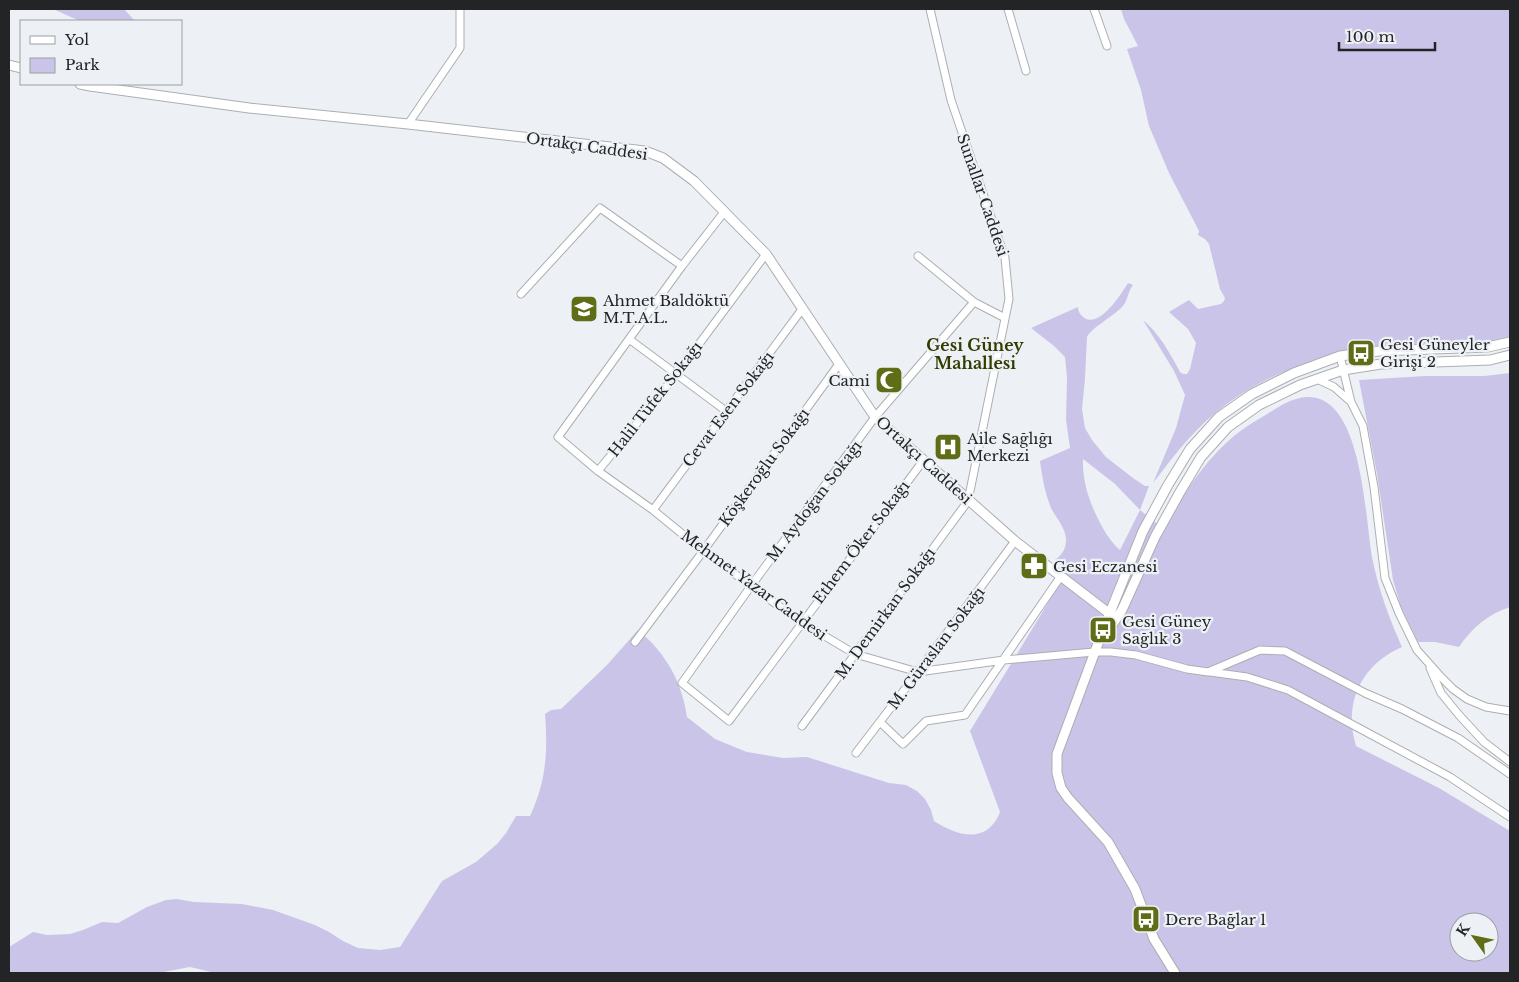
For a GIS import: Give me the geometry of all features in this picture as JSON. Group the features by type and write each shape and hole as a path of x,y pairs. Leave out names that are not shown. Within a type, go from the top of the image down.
{"street":[{"path":"408,124 460,48 460,9"},
{"name":"Sunallar Caddesi","path":"930,9 951,100 1005,258 1009,298 968,501"},
{"path":"1008,9 1026,71"},
{"path":"1094,9 1107,46"},
{"name":"Ortakçı Caddesi","path":"85,85 249,108 645,151 664,158 694,181 766,254 876,417 1014,542 1110,614"},
{"path":"520,294 600,208 682,266"},
{"path":"725,211 629,339 726,412"},
{"name":"Halil Tüfek Sokağı","path":"598,471 676,375 766,254"},
{"path":"918,256 974,302 1005,318"},
{"name":"M. Aydoğan Sokağı","path":"729,721 682,684 751,586 876,417 974,302"},
{"name":"Cevat Esen Sokağı","path":"653,510 803,308"},
{"name":"Mehmet Yazar Caddesi","path":"629,339 558,437 598,471 653,510 751,586 801,622 855,654 918,672 1004,660 1112,652 1136,655 1187,669 1247,677 1288,690 1450,777 1510,817"},
{"path":"1175,973 1154,939 1135,889 1108,842 1068,798 1062,788 1057,772 1057,754 1094,652 1143,531 1190,449 1219,417 1252,394 1294,373 1340,356 1379,350 1488,347 1510,342"},
{"path":"1340,356 1351,402 1363,426 1374,487 1385,578 1399,613 1417,650 1440,677 1467,699 1486,707 1510,711"},
{"path":"1094,652 1122,610 1155,537 1180,492 1201,457 1228,427 1259,406 1300,385 1343,370 1381,364 1490,360 1510,356"},
{"name":"Köşkeroğlu Sokağı","path":"635,642 839,364"},
{"path":"1317,379 1334,387 1351,402"},
{"name":"Ethem Öker Sokağı","path":"729,721 923,461"},
{"name":"M. Demirkan Sokağı","path":"802,726 968,501"},
{"name":"M. Güraslan Sokağı","path":"856,753 1014,542"},
{"path":"880,722 903,744 926,721 965,715 1061,576"},
{"path":"1208,672 1260,650 1285,651 1365,693 1402,709 1458,738 1510,774"},
{"path":"1427,660 1440,693 1484,742 1510,762"}],"green space":[{"path":"53,9 124,9 134,20 78,20"},
{"path":"1121,9 1510,9 1510,340 1490,344 1315,361 1283,372 1237,397 1209,418 1185,442 1153,483 1176,428 1185,395 1174,371 1143,320 1159,337 1180,372 1187,374 1196,343 1188,329 1169,312 1189,300 1198,309 1221,304 1225,298 1220,289 1209,244 1198,235 1199,231 1169,173 1149,126 1141,90 1127,49 1138,46"},
{"path":"1128,283 1133,285 1123,306 1089,333 1087,337 1082,409 1085,428 1106,457 1133,478 1145,486 1149,486 1140,510 1165,530 1186,491 1203,468 1223,446 1248,426 1284,404 1307,397 1326,402 1340,416 1350,437 1358,462 1377,580 1388,614 1402,647 1376,664 1366,675 1359,687 1352,715 1356,746 1439,788 1510,831 1510,973 215,973 190,967 158,973 9,973 9,947 33,932 47,935 70,934 102,922 118,923 147,907 166,900 177,899 194,902 242,904 273,910 315,925 358,948 380,950 400,947 442,881 476,862 497,844 516,816 530,816 540,791 545,766 545,714 551,710 561,709 607,665 638,630 657,648 671,669 685,704 687,717 715,739 747,752 783,758 807,757 889,783 906,785 917,791 925,799 934,821 952,831 971,834 987,829 1000,812 970,731 1068,570 1055,560 1062,554 1066,543 1066,536 1063,527 1051,508 1044,485 1040,461 1070,448 1066,420 1067,378 1065,357 1031,328 1078,307 1083,317 1092,320 1104,313 1116,301","holes":["1083,459 1115,484 1140,510 1120,550 1107,535 1093,508 1086,489"]},
{"path":"1510,373 1510,607 1481,622 1459,647 1435,642 1418,642 1401,607 1393,580 1377,474 1359,380 1425,376 1484,376"}],"place":[{"name":"Ahmet Baldöktü M.T.A.L.","path":"584,309"},
{"name":"Gesi Güneyler Girişi 2","path":"1361,353"},
{"name":"Cami","path":"889,380"},
{"name":"Aile Sağlığı Merkezi","path":"948,447"},
{"name":"Gesi Eczanesi","path":"1034,566"},
{"name":"Gesi Güney Sağlık 3","path":"1103,630"},
{"name":"Dere Bağlar 1","path":"1146,919"}],"district":[{"name":"Gesi Güney Mahallesi","path":"975,354"}]}
